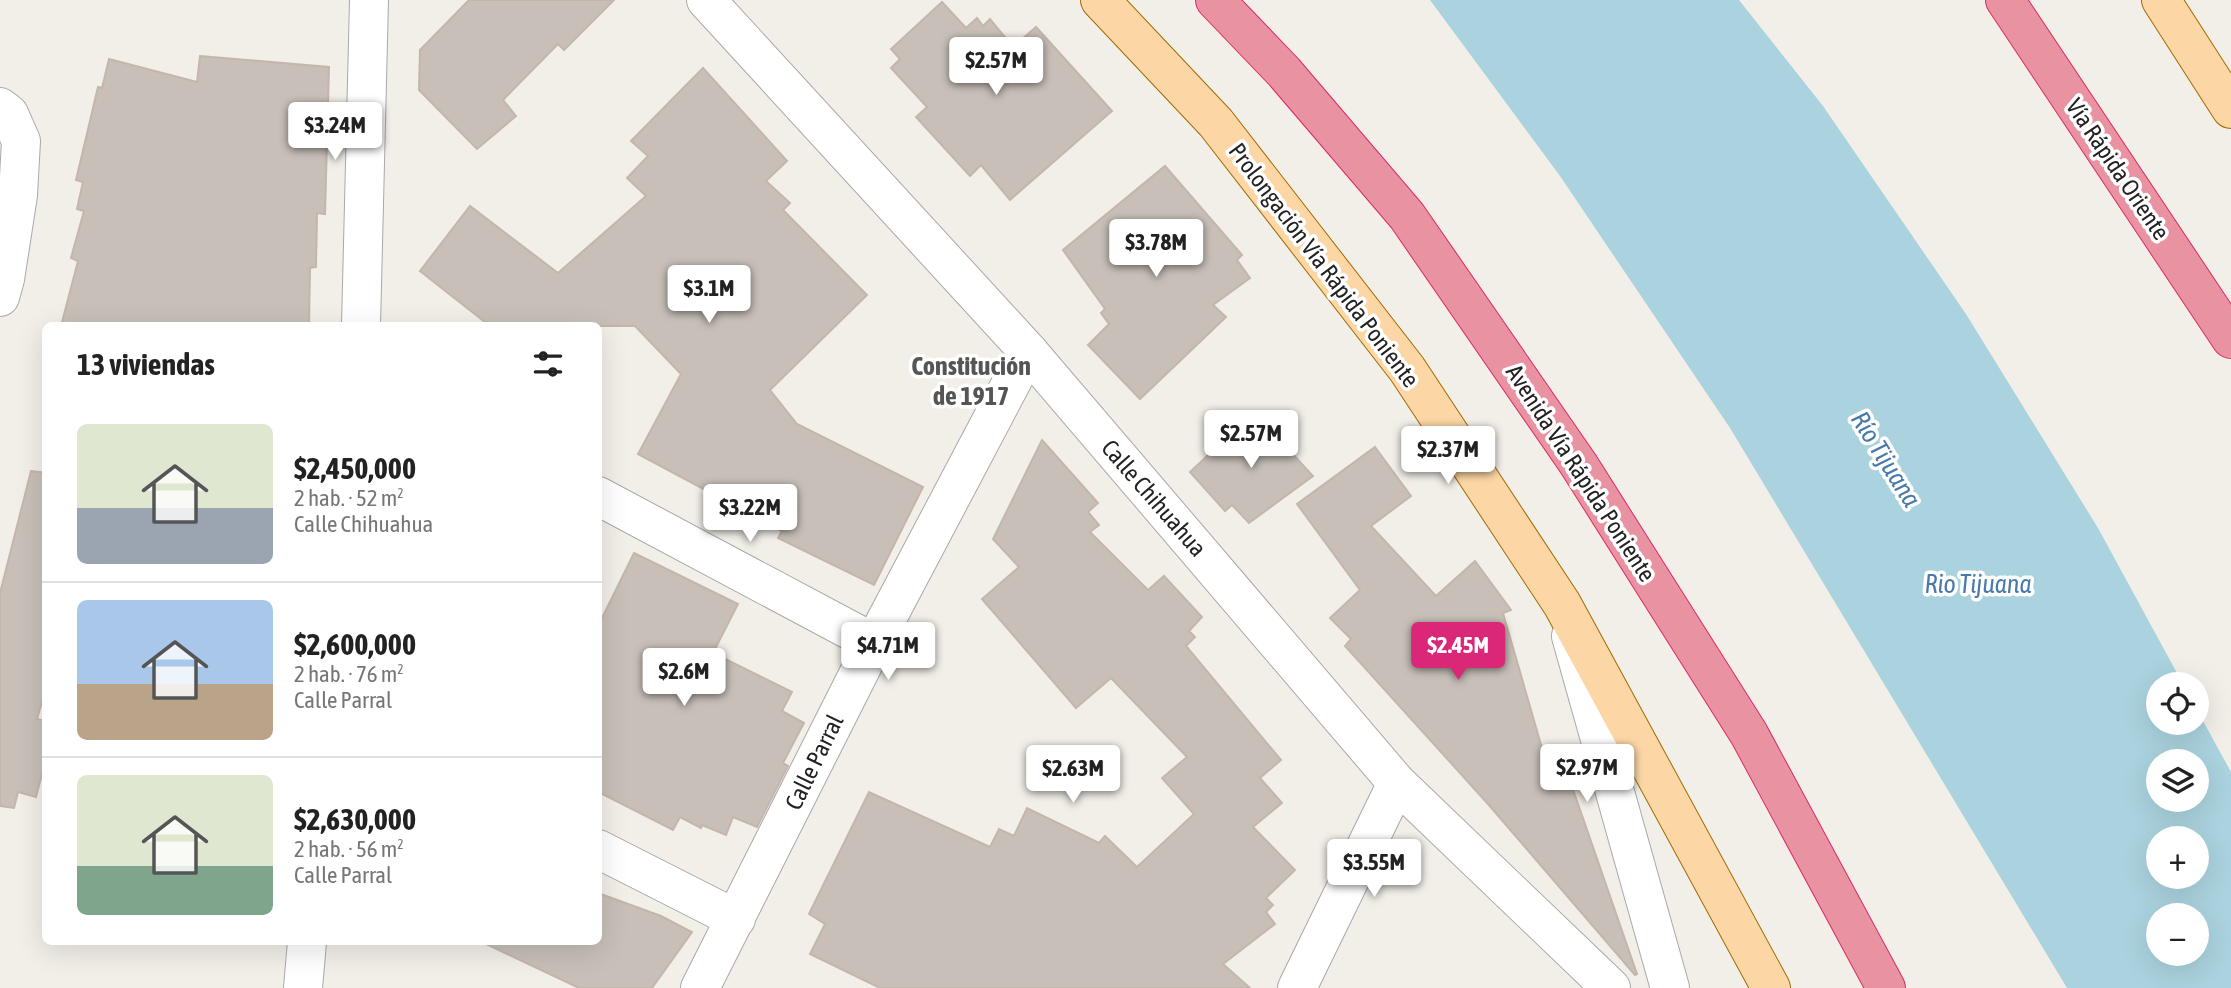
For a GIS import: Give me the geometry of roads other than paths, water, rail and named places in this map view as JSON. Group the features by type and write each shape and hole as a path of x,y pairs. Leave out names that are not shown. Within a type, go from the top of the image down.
{"highway":[{"name":"Avenida Vía Rápida Poniente","path":"1214,0 1284,72 1407,216 1579,465 1749,734 1886,988"},
{"name":"Vía Rápida Oriente","path":"2005,0 2231,339"}],"main road":[{"name":"Prolongación Vía Rápida Poniente","path":"1100,0 1216,123 1406,369 1562,604 1771,988"},
{"path":"2161,0 2231,109"}],"street":[{"path":"361,322 369,0"},
{"name":"Calle Chihuahua","path":"706,0 1028,351 1397,783 1611,988"},
{"path":"0,107 9,114 20,141 18,195 0,297"},
{"name":"Calle Parral","path":"700,988 874,643 1028,351"},
{"path":"602,498 874,643"},
{"path":"1562,604 1670,988"},
{"path":"1297,988 1397,783"},
{"path":"602,851 736,919"},
{"path":"303,988 307,945"}],"water":[{"name":"Rio Tijuana","path":"1430,0 1739,0 1823,106 1966,314 2098,528 2176,672 2146,672 2146,735 2209,735 2209,732 2231,772 2231,988 2067,988 1730,428 1560,176"}],"district":[{"name":"Constitución de 1917","path":"971,381"}],"water label":[{"name":"Río Tijuana","path":"1886,459"}]}
